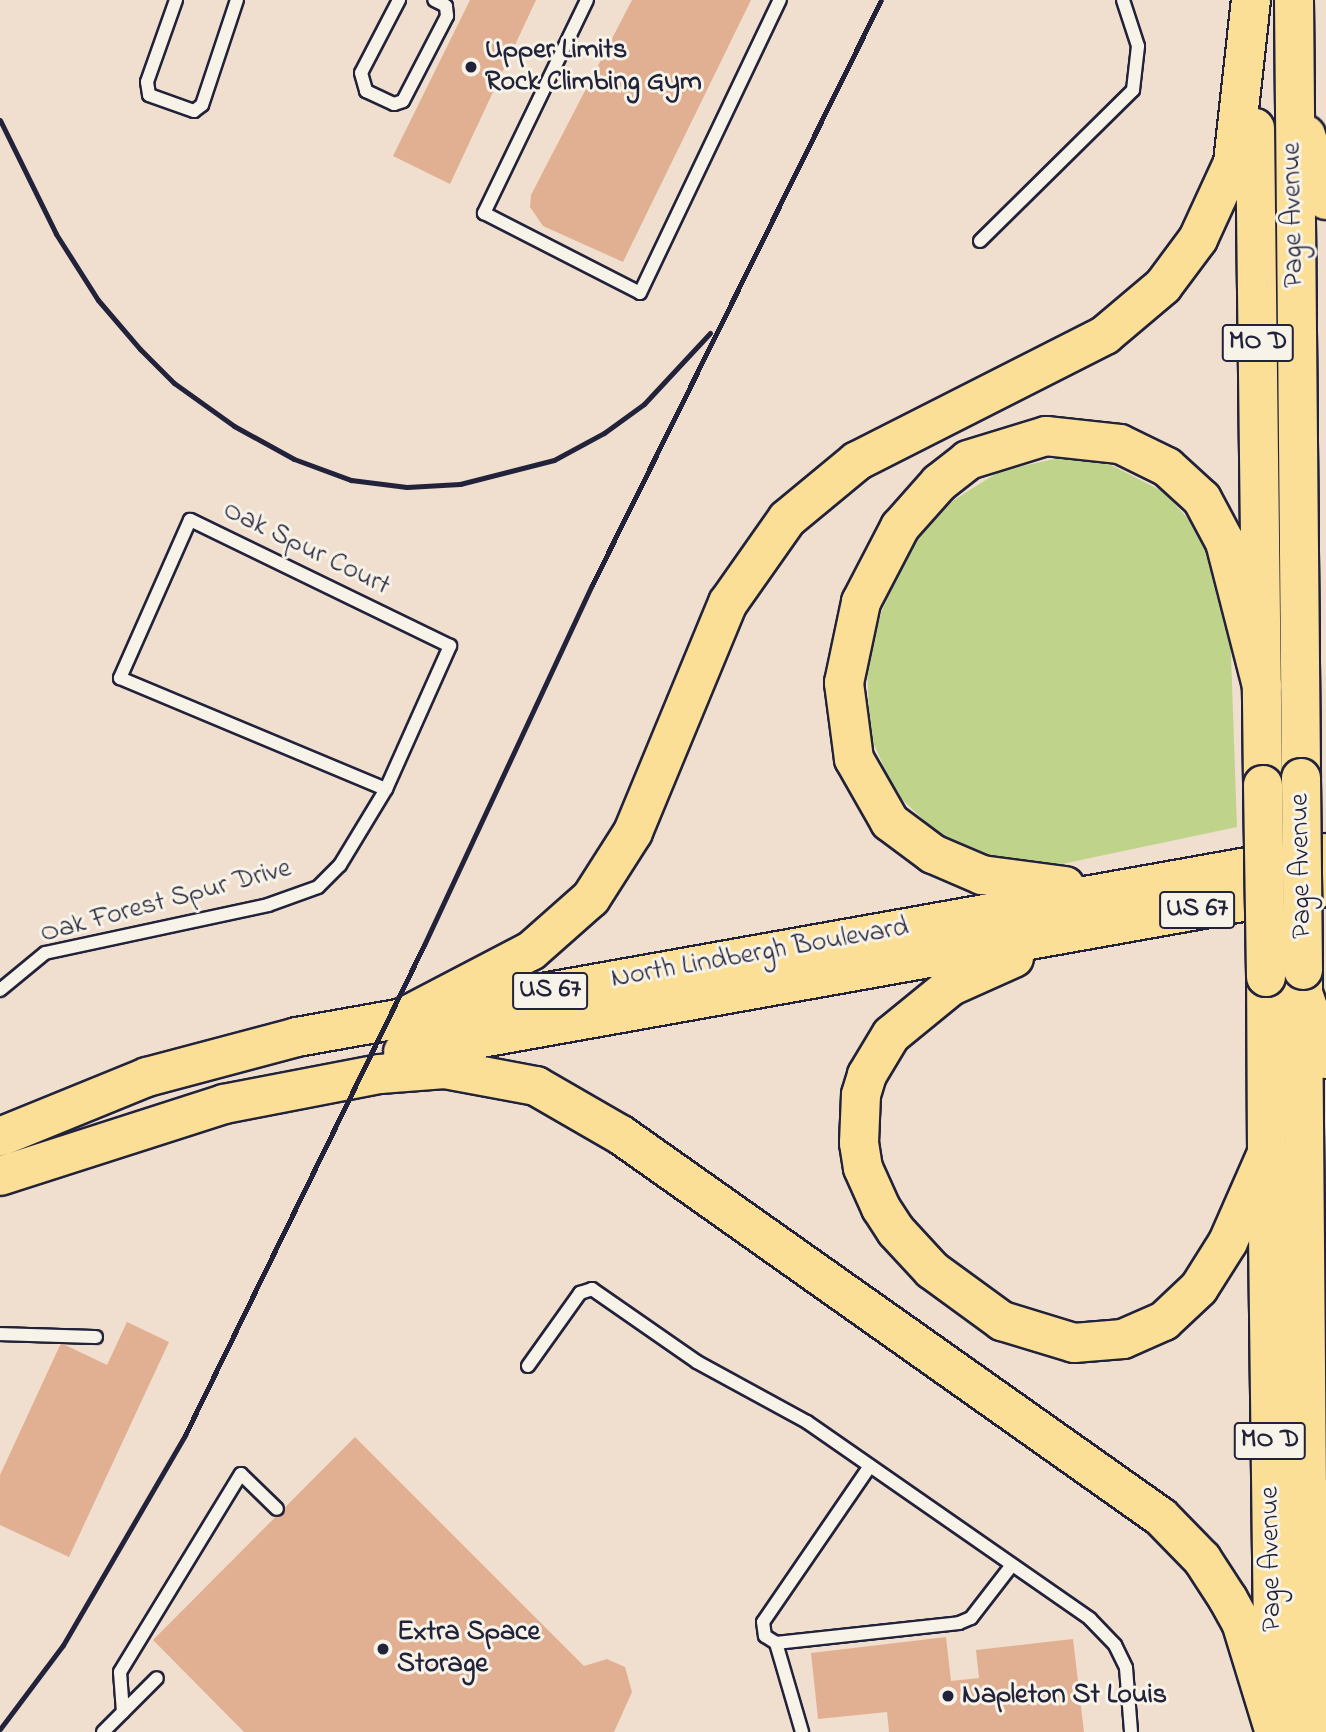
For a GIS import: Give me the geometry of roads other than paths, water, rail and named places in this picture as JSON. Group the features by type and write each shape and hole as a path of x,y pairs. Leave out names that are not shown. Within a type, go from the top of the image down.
{"main road":[{"name":"Page Avenue","path":"1253,0 1281,685 1300,778 1307,1555 1286,1731"},
{"path":"404,1017 531,951 590,898 633,832 728,603 787,519 857,461 1105,335 1163,286 1198,239 1233,163 1253,0"},
{"name":"Page Avenue","path":"1286,1731 1267,1153 1264,785 1281,685 1294,0"},
{"path":"1292,89 1326,200"},
{"path":"1112,891 1009,881 958,866 914,843 890,822 863,782 844,710 848,656 871,578 900,527 939,483 968,460 1018,442 1072,435 1144,454 1167,467 1202,499 1225,542 1281,685"},
{"path":"1281,685 1326,607"},
{"name":"North Lindbergh Boulevard","path":"0,1137 75,1103 216,1056 404,1017 1326,853"},
{"name":"North Lindbergh Boulevard","path":"0,1169 102,1123 204,1090 1326,887"},
{"path":"1067,934 926,1002 875,1056 860,1109 863,1168 881,1208 912,1251 978,1307 1028,1332 1074,1343 1123,1339 1164,1321 1199,1288 1228,1242 1267,1153"},
{"path":"1303,981 1326,1059"},
{"path":"0,1176 224,1104 380,1074 445,1069 536,1086 621,1135 1161,1517 1202,1559 1228,1599 1241,1622 1286,1731"},
{"path":"1307,1555 1326,1499"}],"lane":[{"path":"176,0 147,82 149,95 194,111 202,105 237,0"},
{"path":"399,0 362,73 366,91 394,104 402,101 447,16 446,6 434,0"},
{"path":"587,0 485,213 640,293 780,0"},
{"path":"980,241 1133,90 1138,46 1123,0"},
{"name":"Oak Spur Court","path":"190,520 450,646 386,789 120,678 190,520"},
{"name":"Oak Forest Spur Drive","path":"0,990 45,953 268,905 318,887 340,864 386,789"},
{"path":"528,1366 580,1293 592,1289 697,1362 807,1422 1090,1619 1115,1645 1126,1668 1131,1732"},
{"path":"0,1334 96,1337"},
{"path":"870,1466 763,1622 765,1636 776,1643 959,1623 971,1618 1012,1565"},
{"path":"123,1712 120,1672 241,1474 276,1509"},
{"path":"776,1643 802,1732"},
{"path":"103,1732 156,1678"}],"railway":[{"path":"0,1729 63,1645 185,1435 424,945 592,585 881,0"},
{"path":"0,120 56,234 98,300 140,349 174,383 234,426 294,459 351,480 407,487 460,484 554,460 604,433 644,404 710,333"}],"place":[{"name":"Upper Limits Rock Climbing Gym","path":"471,67"},
{"name":"Extra Space Storage","path":"383,1649"},
{"name":"Napleton St Louis","path":"948,1696"}]}
